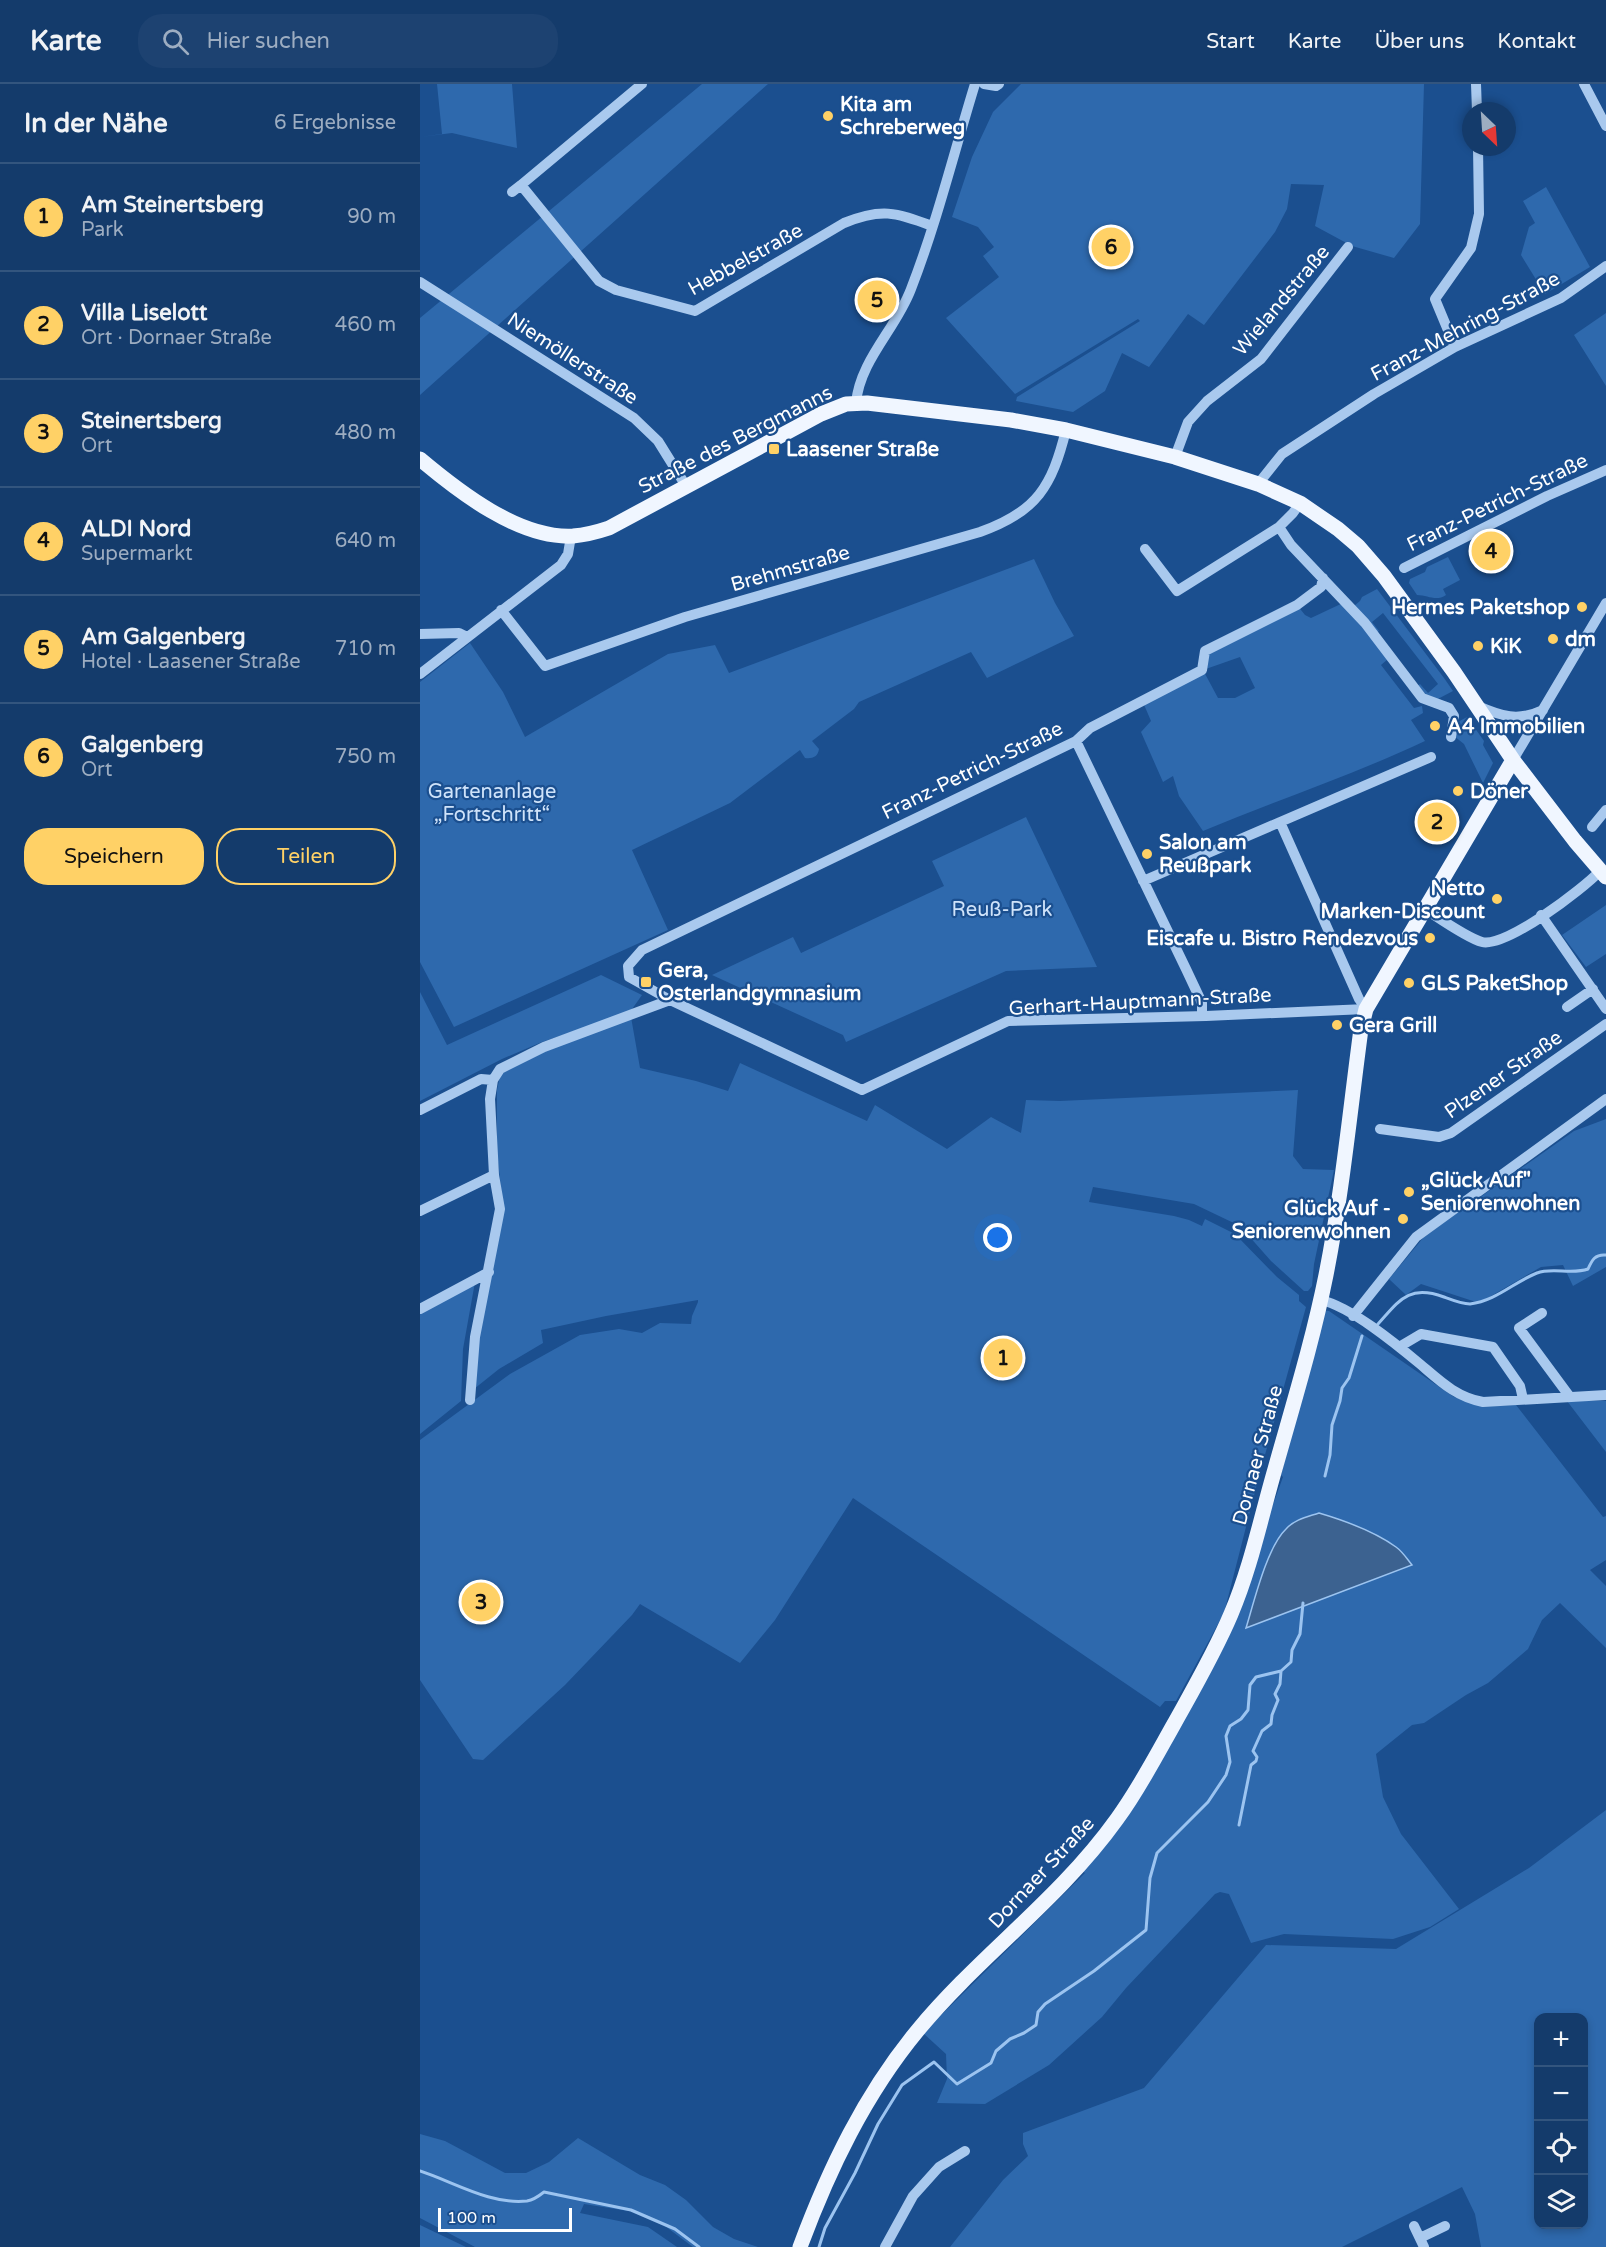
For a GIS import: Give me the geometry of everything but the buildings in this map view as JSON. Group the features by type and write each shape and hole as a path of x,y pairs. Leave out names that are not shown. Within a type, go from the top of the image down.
{"main road":[{"name":"Straße des Bergmanns","path":"420,459 455,489 509,520 544,534 571,536 609,528 821,414 833,408 856,403 952,412 1066,430 1175,457 1258,484 1300,503 1338,529 1377,567 1478,705 1513,760 1599,876"},
{"name":"Dornaer Straße","path":"800,2247 829,2175 847,2138 888,2069 919,2029 953,1992 1046,1903 1080,1866 1118,1818 1150,1768 1213,1654 1232,1612 1251,1557 1321,1300 1366,1008 1513,760"}],"street":[{"name":"Hebbelstraße","path":"642,84 516,188 599,281 616,290 695,311 844,223 866,214 885,212 932,226"},
{"path":"856,403 862,374 890,330 911,290 975,84"},
{"path":"984,84 996,86 999,84"},
{"path":"1476,84 1476,102"},
{"path":"1584,84 1606,126"},
{"path":"1455,347 1435,299 1471,249 1479,214 1478,156"},
{"name":"Wielandstraße","path":"1175,457 1188,422 1207,400 1260,359 1348,247"},
{"name":"Franz-Mehring-Straße","path":"1258,484 1282,454 1374,394 1455,347 1561,298 1606,266"},
{"name":"Niemöllerstraße","path":"420,282 634,418 658,441 686,486"},
{"name":"Brehmstraße","path":"501,610 545,666 686,617 980,532 1016,516 1041,492 1052,477 1066,430"},
{"name":"Franz-Petrich-Straße","path":"1404,568 1547,496 1606,470"},
{"path":"1145,549 1177,591 1279,527 1300,503"},
{"path":"1279,527 1291,545 1365,623 1422,698 1449,708 1454,716 1451,737"},
{"path":"420,674 564,561 568,554 571,536"},
{"name":"Franz-Petrich-Straße","path":"642,950 1076,741 1090,728 1202,670 1205,651 1297,605 1321,587 1323,578"},
{"name":"Dornaer Straße","path":"1513,760 1606,603"},
{"path":"420,634 459,633 467,637"},
{"path":"1478,705 1507,717 1516,718 1543,710"},
{"path":"1076,741 1202,1003 1202,1016"},
{"path":"1143,881 1431,757"},
{"path":"1592,827 1606,810"},
{"path":"1280,822 1359,999 1366,1008"},
{"path":"1425,909 1480,942 1489,943 1514,934 1599,876"},
{"path":"1541,915 1606,1009"},
{"name":"Gerhart-Hauptmann-Straße","path":"642,950 628,966 629,977 670,1000 862,1090 1008,1021 1202,1016 1366,1008"},
{"path":"1567,1007 1593,989"},
{"path":"470,1400 475,1337 500,1209 494,1174 490,1099 493,1080 500,1069 544,1047 670,1000"},
{"name":"Plzener Straße","path":"1380,1129 1439,1137 1451,1133 1606,1024"},
{"path":"420,1110 480,1078 493,1080"},
{"path":"1353,1316 1416,1237 1606,1099"},
{"path":"420,1211 494,1174"},
{"path":"420,1309 489,1272"},
{"path":"1321,1300 1337,1305 1399,1347 1466,1399 1483,1402 1606,1395"},
{"path":"1542,1313 1519,1328 1570,1397"},
{"path":"1399,1347 1421,1334 1494,1347 1520,1386 1523,1399"},
{"path":"885,2247 913,2196 939,2167 965,2151"},
{"path":"1414,2226 1421,2244 1445,2226"}],"green space":[{"path":"437,84 512,84 517,148 452,133 420,137 442,134"},
{"path":"702,84 768,84 420,395 420,318"},
{"path":"1021,84 1424,84 1420,224 1394,258 1352,246 1315,226 1324,185 1291,184 1287,209 1275,232 1204,325 1188,314 1149,367 1122,353 1105,391 1073,412 1016,401 1017,397 1140,321 1138,319 1015,394 946,318 999,277 983,256 994,247 978,227 952,217 972,157 993,112"},
{"path":"1546,187 1590,267 1545,294 1521,255 1529,227 1535,223 1523,201"},
{"path":"1606,313 1606,386 1574,335"},
{"path":"1448,557 1460,580 1443,589 1446,595 1442,597 1417,595 1409,583 1410,579 1425,572 1427,567"},
{"name":"Gartenanlage „Fortschritt“","path":"1034,559 1074,636 987,678 971,652 859,702 854,709 812,741 819,749 814,757 805,758 800,750 730,803 632,850 668,930 454,1027 420,962 420,682 470,643 503,692 525,737 668,654 715,645 729,673"},
{"path":"1377,589 1453,691 1434,701 1415,688 1420,684 1428,693 1438,684 1383,613 1372,622 1379,631 1376,633 1354,606 1362,597"},
{"path":"1345,602 1388,659 1381,665 1414,708 1422,706 1423,713 1411,720 1425,741 1203,831 1179,796 1173,776 1163,782 1141,732 1151,721 1142,700 1202,670 1205,651 1297,605 1305,615 1311,618","holes":["1240,657 1255,688 1235,698 1218,698 1203,670"]},
{"path":"1467,717 1484,741 1483,745 1493,763 1483,783 1464,744 1454,736 1454,724"},
{"name":"Reuß-Park","path":"1026,817 1097,967 1006,971 846,1042 843,1035 712,975 793,937 801,953 944,886 932,861"},
{"path":"1606,905 1606,954 1586,967 1562,935"},
{"path":"601,975 642,995 630,1012 542,1042 502,1059 420,1101 420,992 447,1045"},
{"path":"631,1017 640,1068 728,1091 740,1063 867,1121 875,1105 947,1149 991,1117 1021,1133 1026,1100 1060,1101 1298,1090 1293,1156 1303,1169 1334,1170 1314,1264 1312,1286 1308,1291 1304,1291 1271,1261 1240,1226 1194,1204 1093,1187 1089,1202 1174,1216 1202,1226 1205,1219 1235,1234 1277,1277 1299,1295 1299,1301 1306,1307 1224,1613 1176,1701 1165,1701 1160,1707 853,1498 775,1620 740,1663 640,1604 565,1685 483,1760 473,1759 420,1680 420,1440 510,1374 580,1335 619,1329 642,1333 660,1323 691,1324 698,1302 698,1300 606,1316 541,1330 543,1343 499,1369 474,1389 478,1340 502,1197 497,1153 497,1090 500,1076 506,1067"},
{"path":"1606,1119 1606,1267 1573,1286 1563,1265 1541,1267 1479,1303 1421,1284 1406,1295 1389,1279 1423,1238 1446,1221 1574,1131"},
{"path":"475,1282 463,1349 461,1401 420,1434 420,1314"},
{"path":"1323,1310 1329,1311 1454,1397 1490,1406 1516,1405 1603,1517 1606,1516 1606,1560 1590,1570 1606,1586 1606,1648 1560,1603 1542,1620 1528,1649 1488,1683 1424,1723 1412,1725 1376,1754 1383,1797 1401,1834 1459,1909 1430,1927 1393,1939 1284,1934 1251,1943 1229,1894 1220,1892 1215,1894 1126,1988 1102,2017 1049,2065 985,2104 937,2103 947,2079 946,2054 923,2033 1085,1873 1082,1871 1144,1787 1267,1521 1283,1477 1281,1475"},
{"path":"1567,1401 1606,1401 1606,1452"},
{"path":"1606,1810 1606,2247 1481,2247 1475,2214 1462,2187 1342,2247 950,2247 1003,2180 1028,2156 1023,2144 1023,2133 1144,2088 1266,1945 1396,1949 1529,1868"},
{"path":"420,2134 445,2141 505,2173 526,2173 549,2162 578,2138 640,2175 665,2185 686,2200 713,2227 734,2239 758,2247 693,2247 661,2223 641,2213 584,2204 580,2213 648,2227 677,2247 475,2247 420,2218"},
{"path":"420,2225 466,2247 420,2247"}],"shaded area":[{"path":"1319,1513 1369,1531 1387,1541 1403,1553 1412,1565 1246,1628 1267,1561 1279,1537 1293,1523"}],"waterway":[{"path":"1378,1324 1399,1302 1413,1294 1432,1293 1470,1304 1497,1295 1543,1271 1588,1269 1593,1260 1606,1255"},
{"path":"1325,1476 1330,1455 1332,1425 1342,1388 1349,1378 1362,1336"},
{"path":"819,2247 825,2228 878,2124 902,2085 934,2062 957,2084 991,2063 996,2051 1010,2039 1036,2025 1038,2012 1045,2004 1094,1971 1146,1930 1150,1878 1157,1853 1208,1802 1226,1775 1230,1762 1226,1736 1230,1726 1241,1719 1248,1710 1250,1685 1256,1677 1281,1671 1291,1662 1292,1650 1300,1634 1303,1603"},
{"path":"1239,1825 1251,1765 1257,1757 1253,1751 1262,1731 1271,1724 1278,1700 1275,1694 1280,1684 1281,1671"},
{"path":"420,2171 499,2200 527,2201 544,2192 631,2210 675,2229 699,2247"}],"place":[{"name":"Kita am Schreberweg","path":"828,116"},
{"name":"Galgenberg","path":"1111,247"},
{"name":"Am Galgenberg","path":"877,300"},
{"name":"Laasener Straße","path":"774,449"},
{"name":"ALDI Nord","path":"1491,551"},
{"name":"Hermes Paketshop","path":"1582,607"},
{"name":"dm","path":"1553,639"},
{"name":"KiK","path":"1478,646"},
{"name":"A4 Immobilien","path":"1435,726"},
{"name":"Döner","path":"1458,791"},
{"name":"Villa Liselott","path":"1437,822"},
{"name":"Salon am Reußpark","path":"1147,854"},
{"name":"Netto Marken-Discount","path":"1497,899"},
{"name":"Eiscafe u. Bistro Rendezvous","path":"1430,938"},
{"name":"Gera, Osterlandgymnasium","path":"646,982"},
{"name":"GLS PaketShop","path":"1409,983"},
{"name":"Gera Grill","path":"1337,1025"},
{"name":"„Glück Auf\" Seniorenwohnen","path":"1409,1192"},
{"name":"Glück Auf - Seniorenwohnen","path":"1403,1219"},
{"name":"Am Steinertsberg","path":"1003,1358"},
{"name":"Steinertsberg","path":"481,1602"}]}
